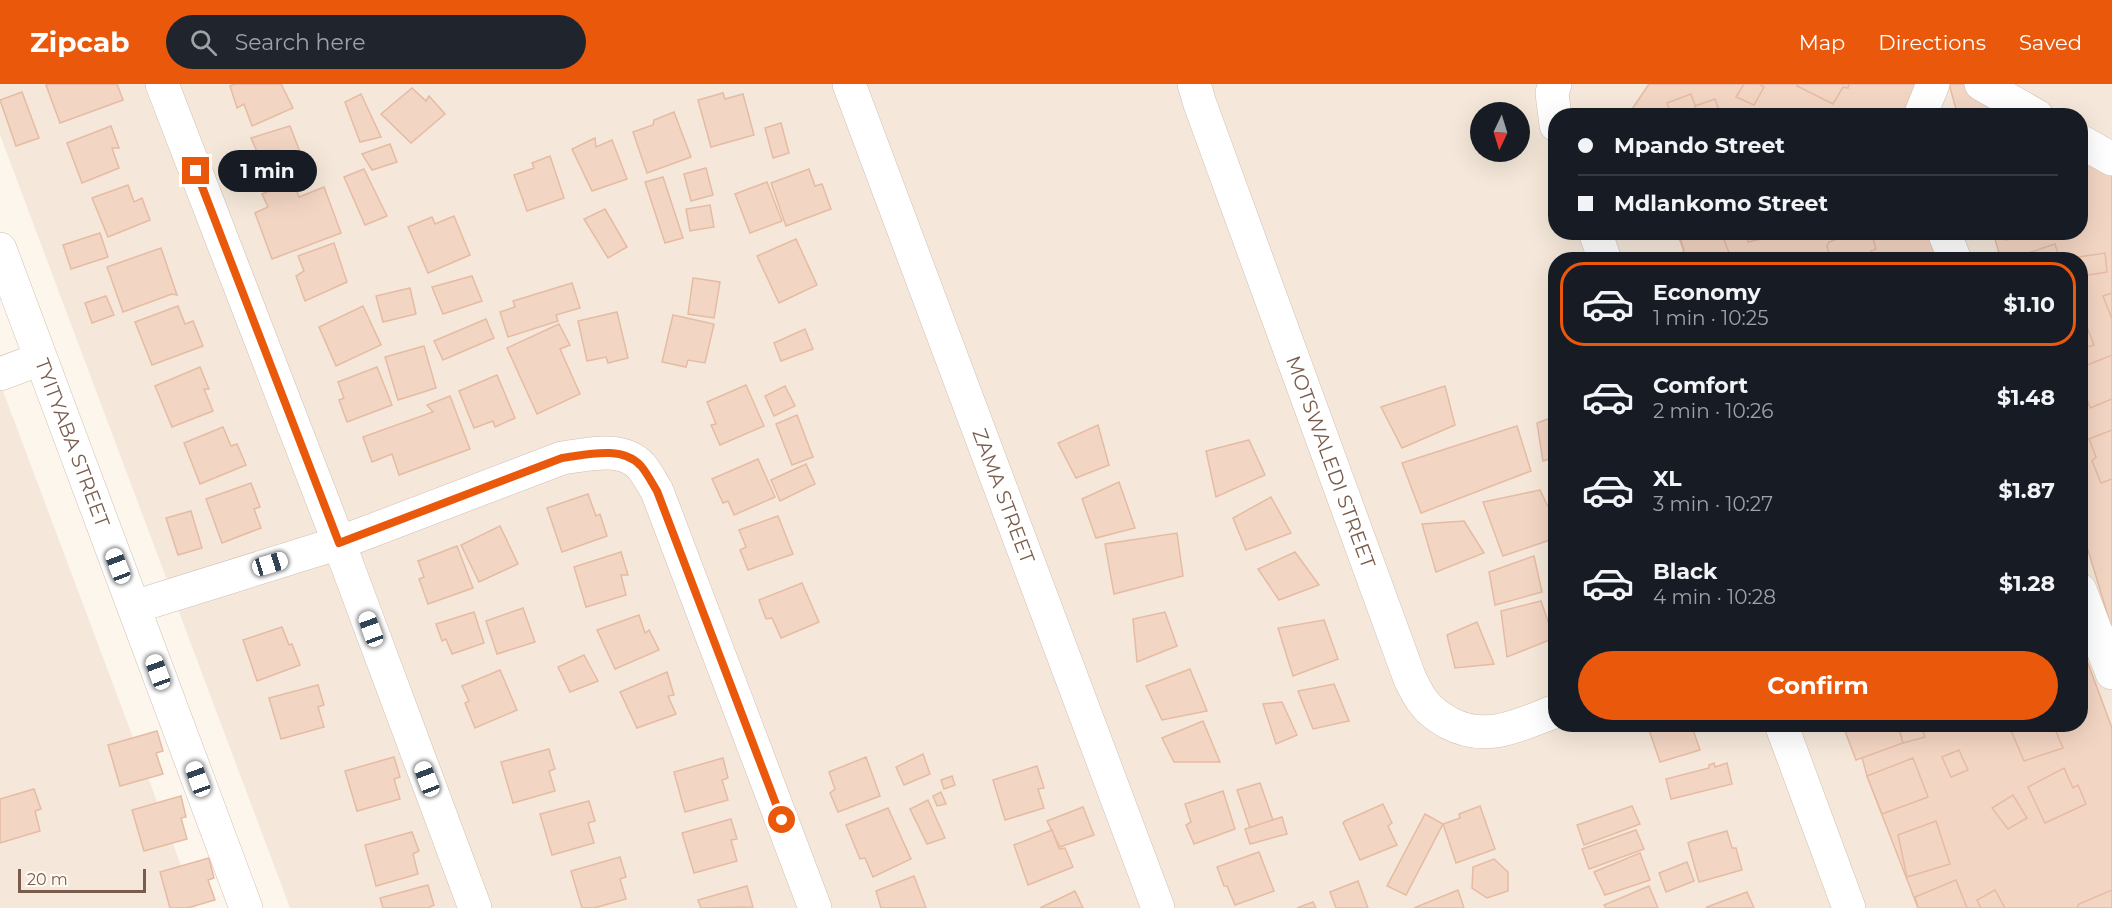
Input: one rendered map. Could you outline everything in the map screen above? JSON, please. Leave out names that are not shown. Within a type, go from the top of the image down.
[{"type":"street","points":[[162,84],[339,543],[475,908]]},
{"type":"street","name":"ZAMA STREET","points":[[849,84],[1158,908]]},
{"type":"street","name":"MOTSWALEDI STREET","points":[[1194,84],[1410,679],[1424,704],[1440,718],[1459,728],[1482,734],[1509,729],[1548,714]]},
{"type":"street","points":[[1554,108],[1552,93],[1555,84]]},
{"type":"street","points":[[1923,108],[1933,84]]},
{"type":"street","points":[[1982,84],[2023,108]]},
{"type":"street","points":[[2088,146],[2112,159]]},
{"type":"street","name":"TYITYABA STREET","points":[[0,249],[246,908]]},
{"type":"street","points":[[0,374],[40,359]]},
{"type":"street","points":[[134,607],[339,543],[562,458],[599,453],[620,455],[640,465],[657,491],[815,908]]},
{"type":"street","points":[[2088,611],[2112,673]]},
{"type":"street","points":[[1784,732],[1849,908]]},
{"type":"shaded area","points":[[0,84],[2112,84],[2112,908],[290,908],[0,135]]},
{"type":"shaded area","points":[[0,383],[197,908],[0,908]]},
{"type":"building","points":[[117,84],[123,100],[60,123],[46,85]]},
{"type":"building","points":[[234,84],[281,84],[293,108],[252,126],[244,104],[237,108],[230,86]]},
{"type":"building","points":[[1649,84],[1932,84],[1919,108],[1633,108]]},
{"type":"building","points":[[1744,84],[1759,84],[1764,87],[1754,105],[1736,97]]},
{"type":"building","points":[[1798,84],[1849,84],[1848,88],[1843,87],[1833,104],[1797,86]]},
{"type":"building","points":[[1949,84],[1978,84],[2016,108],[1956,108]]},
{"type":"building","points":[[412,88],[426,101],[429,96],[445,114],[411,143],[381,114]]},
{"type":"building","points":[[22,92],[39,138],[16,146],[0,100]]},
{"type":"building","points":[[723,93],[725,99],[743,94],[754,135],[711,147],[698,100]]},
{"type":"building","points":[[361,94],[381,137],[360,142],[345,102]]},
{"type":"building","points":[[1691,94],[1696,108],[1669,108],[1667,103]]},
{"type":"building","points":[[1715,99],[1718,108],[1696,108],[1695,106]]},
{"type":"building","points":[[674,112],[691,157],[647,173],[633,132],[653,125],[654,120]]},
{"type":"building","points":[[781,123],[789,153],[773,158],[765,128]]},
{"type":"building","points":[[111,126],[119,148],[112,148],[119,168],[82,183],[67,143]]},
{"type":"building","points":[[290,126],[305,165],[259,182],[250,156],[258,154],[251,138]]},
{"type":"building","points":[[595,138],[596,147],[612,140],[627,179],[592,191],[572,149]]},
{"type":"building","points":[[390,144],[397,162],[372,170],[362,154]]},
{"type":"building","points":[[2088,153],[2112,167],[2112,629],[2088,550],[2088,252],[1999,252],[1995,240],[2088,240]]},
{"type":"building","points":[[550,156],[564,198],[527,211],[514,175],[534,168],[532,163]]},
{"type":"building","points":[[706,168],[713,195],[691,201],[684,174]]},
{"type":"building","points":[[364,169],[387,216],[365,225],[344,177]]},
{"type":"building","points":[[809,169],[815,186],[822,184],[831,209],[786,226],[771,183]]},
{"type":"building","points":[[663,177],[683,238],[665,243],[645,182]]},
{"type":"building","points":[[293,181],[299,197],[324,187],[341,233],[272,259],[255,213],[268,207],[262,194]]},
{"type":"building","points":[[767,182],[782,221],[750,233],[735,194]]},
{"type":"building","points":[[128,185],[134,202],[142,198],[150,220],[108,237],[92,198]]},
{"type":"building","points":[[710,205],[714,227],[690,231],[686,209]]},
{"type":"building","points":[[605,209],[627,247],[608,258],[584,219]]},
{"type":"building","points":[[454,216],[470,255],[428,273],[408,227],[432,217],[435,224]]},
{"type":"building","points":[[100,233],[108,257],[71,269],[63,245]]},
{"type":"building","points":[[796,239],[817,285],[779,303],[757,256]]},
{"type":"building","points":[[1680,240],[1939,240],[1943,252],[1684,252]]},
{"type":"building","points":[[1681,240],[1724,240],[1729,252],[1683,252]]},
{"type":"building","points":[[1873,240],[1876,249],[1871,252],[1829,252],[1827,246],[1829,242]]},
{"type":"building","points":[[334,243],[347,282],[305,301],[296,276],[304,271],[298,256]]},
{"type":"building","points":[[2055,244],[2058,252],[2031,252]]},
{"type":"building","points":[[161,248],[177,295],[172,294],[123,312],[107,267]]},
{"type":"building","points":[[2105,253],[2107,272],[2088,275],[2088,256]]},
{"type":"building","points":[[472,276],[482,301],[443,314],[432,287]]},
{"type":"building","points":[[693,278],[720,282],[714,318],[688,314]]},
{"type":"building","points":[[572,283],[580,308],[556,315],[558,321],[508,337],[500,312],[515,307],[513,301]]},
{"type":"building","points":[[410,288],[416,314],[383,322],[376,296]]},
{"type":"building","points":[[2112,293],[2112,319],[2103,296]]},
{"type":"building","points":[[106,296],[114,315],[92,323],[85,303]]},
{"type":"building","points":[[178,306],[185,324],[193,321],[203,346],[152,365],[135,322]]},
{"type":"building","points":[[363,306],[381,345],[336,366],[319,327]]},
{"type":"building","points":[[617,312],[628,358],[608,363],[606,357],[587,361],[578,321]]},
{"type":"building","points":[[673,315],[714,324],[705,363],[688,360],[686,367],[662,362]]},
{"type":"building","points":[[486,319],[494,338],[443,360],[434,341]]},
{"type":"building","points":[[559,324],[570,345],[560,349],[580,394],[537,414],[507,348]]},
{"type":"building","points":[[805,329],[813,349],[781,361],[774,343]]},
{"type":"building","points":[[2088,330],[2094,345],[2088,347]]},
{"type":"building","points":[[424,346],[436,388],[398,400],[385,357]]},
{"type":"building","points":[[2112,355],[2112,399],[2090,408],[2088,402],[2088,365]]},
{"type":"building","points":[[200,367],[209,389],[204,389],[213,411],[172,427],[155,386]]},
{"type":"building","points":[[377,367],[392,405],[347,422],[339,400],[344,398],[338,382]]},
{"type":"building","points":[[497,375],[515,418],[495,427],[493,421],[474,428],[459,391]]},
{"type":"building","points":[[746,385],[764,426],[720,445],[711,425],[716,424],[707,402]]},
{"type":"building","points":[[785,386],[795,406],[774,416],[765,396]]},
{"type":"building","points":[[1445,386],[1455,425],[1402,448],[1381,407]]},
{"type":"building","points":[[450,396],[470,449],[399,475],[392,454],[372,462],[363,437],[433,412],[427,405]]},
{"type":"building","points":[[797,415],[813,457],[792,465],[776,424]]},
{"type":"building","points":[[1548,419],[1548,459],[1543,461],[1537,423]]},
{"type":"building","points":[[1098,425],[1109,465],[1076,478],[1058,443]]},
{"type":"building","points":[[1517,426],[1531,471],[1421,513],[1402,463]]},
{"type":"building","points":[[223,427],[231,446],[237,444],[246,465],[200,484],[184,443]]},
{"type":"building","points":[[2112,430],[2112,479],[2101,483],[2092,461],[2096,457],[2089,439]]},
{"type":"building","points":[[1249,440],[1265,475],[1216,497],[1206,451]]},
{"type":"building","points":[[758,459],[775,497],[734,515],[728,501],[723,503],[712,479]]},
{"type":"building","points":[[806,464],[815,484],[780,501],[771,480]]},
{"type":"building","points":[[1119,482],[1135,528],[1096,538],[1082,499]]},
{"type":"building","points":[[251,483],[260,507],[254,509],[261,528],[222,543],[206,499]]},
{"type":"building","points":[[1540,490],[1548,506],[1548,541],[1503,556],[1483,502]]},
{"type":"building","points":[[588,494],[596,516],[600,514],[607,536],[562,552],[547,508]]},
{"type":"building","points":[[1271,497],[1291,533],[1246,550],[1233,518]]},
{"type":"building","points":[[191,511],[202,548],[178,555],[166,518]]},
{"type":"building","points":[[778,516],[793,554],[748,570],[740,550],[746,547],[739,530]]},
{"type":"building","points":[[1464,521],[1484,553],[1436,572],[1422,524]]},
{"type":"building","points":[[500,526],[518,564],[479,582],[461,545]]},
{"type":"building","points":[[1177,533],[1183,576],[1114,594],[1105,544]]},
{"type":"building","points":[[457,546],[473,588],[428,604],[419,579],[424,577],[418,561]]},
{"type":"building","points":[[621,552],[628,575],[621,575],[626,595],[586,607],[574,567]]},
{"type":"building","points":[[1295,552],[1319,585],[1279,600],[1258,569]]},
{"type":"building","points":[[1534,556],[1542,592],[1495,605],[1489,572]]},
{"type":"building","points":[[802,583],[819,622],[781,638],[772,618],[766,619],[759,600]]},
{"type":"building","points":[[1541,601],[1548,621],[1548,641],[1507,657],[1501,611]]},
{"type":"building","points":[[523,608],[535,642],[497,654],[486,621]]},
{"type":"building","points":[[474,612],[484,643],[452,654],[446,639],[442,641],[436,624]]},
{"type":"building","points":[[1165,612],[1177,646],[1137,662],[1133,619]]},
{"type":"building","points":[[639,615],[645,633],[649,630],[659,650],[615,669],[597,630]]},
{"type":"building","points":[[1324,620],[1338,659],[1293,676],[1278,628]]},
{"type":"building","points":[[1477,622],[1494,664],[1455,668],[1447,635]]},
{"type":"building","points":[[282,627],[300,665],[257,681],[243,640]]},
{"type":"building","points":[[584,655],[598,681],[570,692],[558,667]]},
{"type":"building","points":[[2088,664],[2112,728],[2112,908],[1918,908],[1867,776],[1855,732],[2088,732]]},
{"type":"building","points":[[1190,669],[1207,711],[1162,720],[1146,686]]},
{"type":"building","points":[[500,670],[517,710],[475,728],[465,703],[469,701],[462,686]]},
{"type":"building","points":[[667,672],[674,695],[668,696],[676,714],[637,728],[620,692]]},
{"type":"building","points":[[1334,684],[1349,721],[1313,729],[1298,691]]},
{"type":"building","points":[[318,685],[324,705],[318,707],[324,727],[281,739],[269,698]]},
{"type":"building","points":[[1282,702],[1297,735],[1276,744],[1263,704]]},
{"type":"building","points":[[1203,721],[1220,762],[1174,762],[1162,738]]},
{"type":"building","points":[[157,731],[163,751],[156,753],[163,774],[120,786],[108,745]]},
{"type":"building","points":[[1650,732],[1694,732],[1700,750],[1660,762]]},
{"type":"building","points":[[1845,732],[1900,732],[1903,743],[1856,760]]},
{"type":"building","points":[[1900,732],[1923,732],[1925,737],[1903,743]]},
{"type":"building","points":[[2012,732],[2056,732],[2063,748],[2024,761]]},
{"type":"building","points":[[549,749],[555,769],[549,771],[555,791],[513,803],[501,762]]},
{"type":"building","points":[[1959,750],[1968,770],[1951,777],[1942,757]]},
{"type":"building","points":[[923,754],[930,774],[904,785],[896,767]]},
{"type":"building","points":[[394,757],[400,777],[394,779],[400,799],[357,811],[345,771]]},
{"type":"building","points":[[866,757],[880,796],[838,812],[830,793],[835,789],[829,772]]},
{"type":"building","points":[[723,758],[728,778],[722,780],[728,800],[685,812],[674,772]]},
{"type":"building","points":[[1913,758],[1928,797],[1882,814],[1867,776]]},
{"type":"building","points":[[1714,763],[1715,767],[1727,763],[1732,784],[1671,799],[1666,779],[1709,768],[1709,765]]},
{"type":"building","points":[[1037,766],[1044,788],[1038,789],[1044,808],[1005,820],[993,780]]},
{"type":"building","points":[[2064,768],[2073,788],[2078,785],[2086,804],[2045,823],[2028,787]]},
{"type":"building","points":[[952,776],[955,785],[944,789],[941,780]]},
{"type":"building","points":[[1260,783],[1273,820],[1250,828],[1237,790]]},
{"type":"building","points":[[34,789],[41,809],[35,811],[40,831],[0,843],[0,799]]},
{"type":"building","points":[[1223,791],[1235,829],[1194,844],[1186,825],[1191,822],[1185,804]]},
{"type":"building","points":[[941,792],[946,804],[937,806],[933,796]]},
{"type":"building","points":[[2013,795],[2027,818],[2008,829],[1992,808]]},
{"type":"building","points":[[181,796],[186,817],[181,818],[187,839],[144,851],[132,810]]},
{"type":"building","points":[[928,800],[945,838],[927,844],[910,809]]},
{"type":"building","points":[[589,801],[595,821],[588,823],[594,843],[552,855],[540,814]]},
{"type":"building","points":[[1383,804],[1392,823],[1388,826],[1397,845],[1360,860],[1343,823]]},
{"type":"building","points":[[1480,806],[1495,849],[1456,863],[1443,824],[1460,818],[1459,814]]},
{"type":"building","points":[[1632,806],[1640,824],[1584,845],[1577,825]]},
{"type":"building","points":[[1083,807],[1094,835],[1060,847],[1047,821]]},
{"type":"building","points":[[888,808],[911,859],[873,877],[865,858],[860,859],[846,825]]},
{"type":"building","points":[[1425,814],[1443,824],[1406,895],[1387,886]]},
{"type":"building","points":[[1282,817],[1287,834],[1250,844],[1245,829]]},
{"type":"building","points":[[731,819],[737,839],[731,840],[737,861],[694,873],[682,833]]},
{"type":"building","points":[[1936,821],[1950,864],[1907,877],[1898,835]]},
{"type":"building","points":[[1052,830],[1059,849],[1065,848],[1073,867],[1028,885],[1014,845]]},
{"type":"building","points":[[1636,830],[1644,849],[1589,869],[1582,849]]},
{"type":"building","points":[[1727,831],[1732,848],[1736,848],[1742,870],[1699,882],[1688,843]]},
{"type":"building","points":[[412,832],[419,851],[413,854],[418,874],[376,886],[365,845]]},
{"type":"building","points":[[1259,852],[1274,891],[1235,905],[1227,886],[1224,886],[1217,867]]},
{"type":"building","points":[[1640,853],[1650,880],[1605,895],[1594,872]]},
{"type":"building","points":[[620,857],[626,877],[620,879],[626,899],[594,908],[582,908],[571,871]]},
{"type":"building","points":[[209,858],[214,878],[208,880],[215,900],[187,908],[170,908],[160,872]]},
{"type":"building","points":[[1494,859],[1508,872],[1508,891],[1487,898],[1472,888],[1473,867]]},
{"type":"building","points":[[1687,862],[1694,881],[1666,892],[1659,873]]},
{"type":"building","points":[[914,876],[926,908],[881,908],[876,891]]},
{"type":"building","points":[[1956,880],[1967,908],[1918,908],[1915,897]]},
{"type":"building","points":[[1358,881],[1368,908],[1336,908],[1330,892]]},
{"type":"building","points":[[428,885],[434,905],[428,908],[383,908],[380,898]]},
{"type":"building","points":[[747,886],[753,907],[701,908],[698,900]]},
{"type":"building","points":[[1649,886],[1658,908],[1606,908],[1604,905]]},
{"type":"building","points":[[1458,890],[1464,908],[1414,908]]},
{"type":"building","points":[[1995,890],[2005,908],[1981,908],[1977,900]]},
{"type":"building","points":[[2112,890],[2112,908],[2077,908],[2079,904]]},
{"type":"building","points":[[1075,891],[1083,908],[1040,908]]},
{"type":"building","points":[[1747,892],[1754,908],[1706,908],[1707,907]]},
{"type":"building","points":[[1313,902],[1316,908],[1297,908]]},
{"type":"route","points":[[196,171],[339,543],[562,458],[599,453],[620,455],[640,465],[657,491],[782,820]]}]
